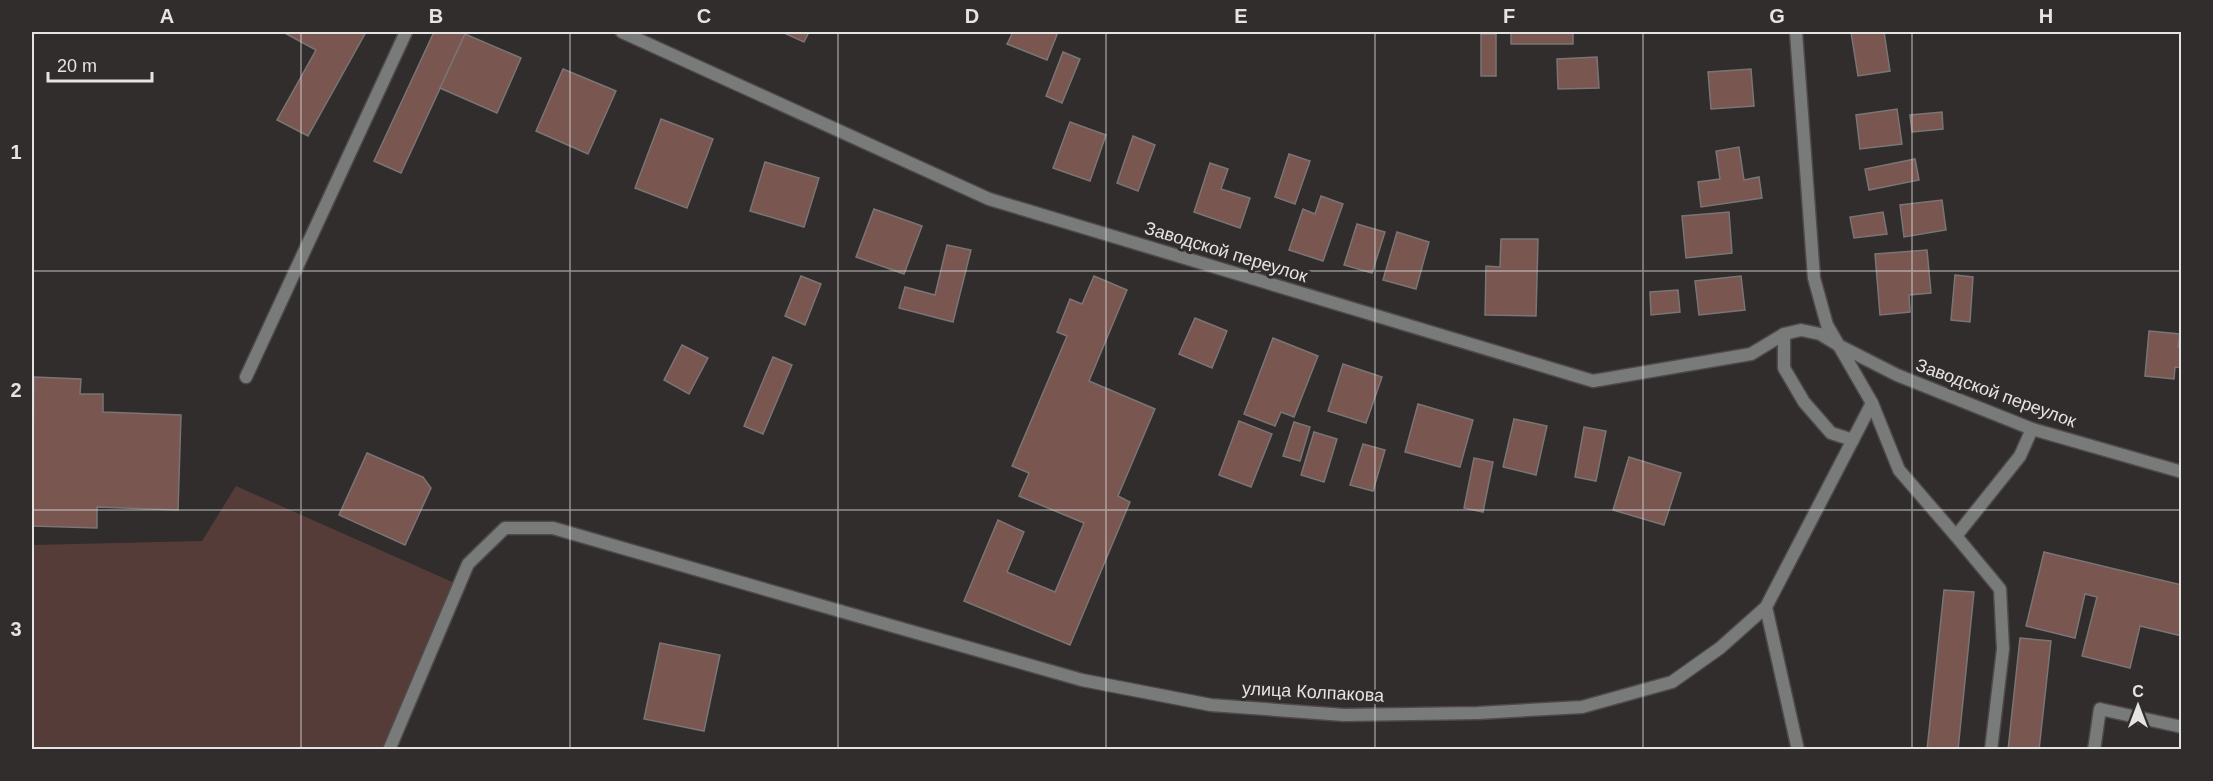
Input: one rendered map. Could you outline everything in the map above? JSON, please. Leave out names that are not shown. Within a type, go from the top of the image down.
[{"type":"street","points":[[246,377],[406,32]]},
{"type":"street","name":"Заводской переулок","points":[[622,32],[989,199],[1593,381],[1751,354],[1784,334],[1801,330],[1820,334],[1897,375],[2032,429],[2181,472]]},
{"type":"street","points":[[1796,32],[1814,279],[1827,325],[1872,403],[1899,470],[2000,589],[2003,649],[1991,750]]},
{"type":"street","points":[[1784,334],[1784,368],[1804,402],[1831,433],[1853,440]]},
{"type":"street","points":[[1797,750],[1767,607],[1872,403]]},
{"type":"street","points":[[1956,536],[2020,456],[2032,429]]},
{"type":"street","name":"улица Колпакова","points":[[388,750],[468,564],[505,528],[553,528],[1082,680],[1211,705],[1344,715],[1478,713],[1582,707],[1672,682],[1720,648],[1767,607]]},
{"type":"street","points":[[2094,750],[2100,709],[2181,728]]},
{"type":"shaded area","points":[[236,486],[459,585],[389,749],[32,749],[32,545],[202,541]]},
{"type":"building","points":[[283,32],[366,32],[308,136],[277,120],[316,50]]},
{"type":"building","points":[[434,32],[466,32],[401,173],[374,161]]},
{"type":"building","points":[[782,32],[809,32],[804,42]]},
{"type":"building","points":[[1013,32],[1058,32],[1047,60],[1007,44]]},
{"type":"building","points":[[1511,32],[1573,32],[1573,44],[1511,44]]},
{"type":"building","points":[[1851,32],[1884,32],[1890,71],[1858,76]]},
{"type":"building","points":[[465,34],[521,58],[497,113],[440,88]]},
{"type":"building","points":[[1481,34],[1496,34],[1496,76],[1481,76]]},
{"type":"building","points":[[1063,52],[1080,59],[1062,103],[1046,96]]},
{"type":"building","points":[[1597,57],[1599,88],[1558,89],[1557,59]]},
{"type":"building","points":[[563,69],[616,91],[588,154],[536,131]]},
{"type":"building","points":[[1751,69],[1754,106],[1711,109],[1708,72]]},
{"type":"building","points":[[1897,109],[1902,144],[1860,149],[1856,115]]},
{"type":"building","points":[[1942,112],[1943,129],[1912,132],[1910,115]]},
{"type":"building","points":[[661,119],[713,139],[687,208],[635,188]]},
{"type":"building","points":[[1070,122],[1106,135],[1090,181],[1053,168]]},
{"type":"building","points":[[1133,136],[1155,145],[1138,191],[1117,183]]},
{"type":"building","points":[[1739,147],[1744,180],[1759,177],[1762,198],[1701,207],[1698,182],[1720,179],[1716,151]]},
{"type":"building","points":[[1289,154],[1310,161],[1295,204],[1275,197]]},
{"type":"building","points":[[1915,159],[1919,180],[1869,190],[1865,169]]},
{"type":"building","points":[[765,162],[819,178],[804,227],[750,211]]},
{"type":"building","points":[[1210,163],[1228,169],[1221,189],[1250,198],[1240,228],[1194,212]]},
{"type":"building","points":[[1321,196],[1343,204],[1323,261],[1289,250],[1303,209],[1315,214]]},
{"type":"building","points":[[1942,200],[1946,230],[1904,237],[1900,205]]},
{"type":"building","points":[[874,209],[922,226],[904,274],[856,257]]},
{"type":"building","points":[[1729,212],[1732,253],[1686,258],[1682,216]]},
{"type":"building","points":[[1883,212],[1887,234],[1854,238],[1850,217]]},
{"type":"building","points":[[1357,224],[1385,232],[1372,273],[1344,265]]},
{"type":"building","points":[[1397,232],[1429,242],[1416,289],[1383,280]]},
{"type":"building","points":[[1501,239],[1538,239],[1536,316],[1485,315],[1486,266],[1500,267]]},
{"type":"building","points":[[947,245],[971,250],[953,322],[899,308],[905,287],[935,295]]},
{"type":"building","points":[[1927,250],[1931,293],[1909,295],[1910,312],[1880,315],[1875,254]]},
{"type":"building","points":[[1955,275],[1973,277],[1970,322],[1951,320]]},
{"type":"building","points":[[801,276],[821,284],[805,325],[785,316]]},
{"type":"building","points":[[1094,276],[1127,290],[1089,381],[1155,409],[1118,496],[1130,502],[1070,645],[964,601],[998,520],[1024,532],[1007,572],[1055,592],[1084,523],[1019,496],[1029,473],[1012,466],[1067,336],[1057,332],[1070,299],[1082,304]]},
{"type":"building","points":[[1741,276],[1745,310],[1699,315],[1695,281]]},
{"type":"building","points":[[1678,290],[1680,312],[1651,315],[1650,292]]},
{"type":"building","points":[[1195,318],[1227,331],[1212,368],[1179,354]]},
{"type":"building","points":[[2149,331],[2180,334],[2178,347],[2182,347],[2182,368],[2175,367],[2174,379],[2145,376]]},
{"type":"building","points":[[1273,338],[1318,356],[1294,417],[1281,412],[1275,426],[1244,414]]},
{"type":"building","points":[[682,345],[708,358],[689,394],[664,380]]},
{"type":"building","points":[[773,357],[792,365],[763,434],[744,426]]},
{"type":"building","points":[[1343,364],[1382,377],[1366,423],[1328,411]]},
{"type":"building","points":[[34,377],[81,379],[80,394],[103,394],[103,412],[181,415],[178,510],[97,507],[97,528],[32,526]]},
{"type":"building","points":[[1418,404],[1473,420],[1460,467],[1405,452]]},
{"type":"building","points":[[1514,419],[1547,426],[1536,475],[1503,467]]},
{"type":"building","points":[[1239,421],[1272,434],[1251,487],[1219,475]]},
{"type":"building","points":[[1294,422],[1310,427],[1300,461],[1283,456]]},
{"type":"building","points":[[1584,427],[1606,431],[1596,481],[1575,477]]},
{"type":"building","points":[[1314,432],[1337,439],[1324,482],[1301,475]]},
{"type":"building","points":[[1363,444],[1385,450],[1373,491],[1350,485]]},
{"type":"building","points":[[367,453],[423,477],[431,488],[405,545],[339,515]]},
{"type":"building","points":[[1629,457],[1681,473],[1664,525],[1613,510]]},
{"type":"building","points":[[1474,458],[1493,462],[1483,512],[1464,508]]},
{"type":"building","points":[[2044,552],[2182,585],[2182,636],[2140,626],[2130,668],[2082,656],[2097,597],[2085,594],[2075,638],[2026,626]]},
{"type":"building","points":[[1944,590],[1974,592],[1958,750],[1927,750]]},
{"type":"building","points":[[2020,638],[2051,641],[2039,750],[2008,750]]},
{"type":"building","points":[[660,643],[720,655],[704,731],[644,719]]}]
